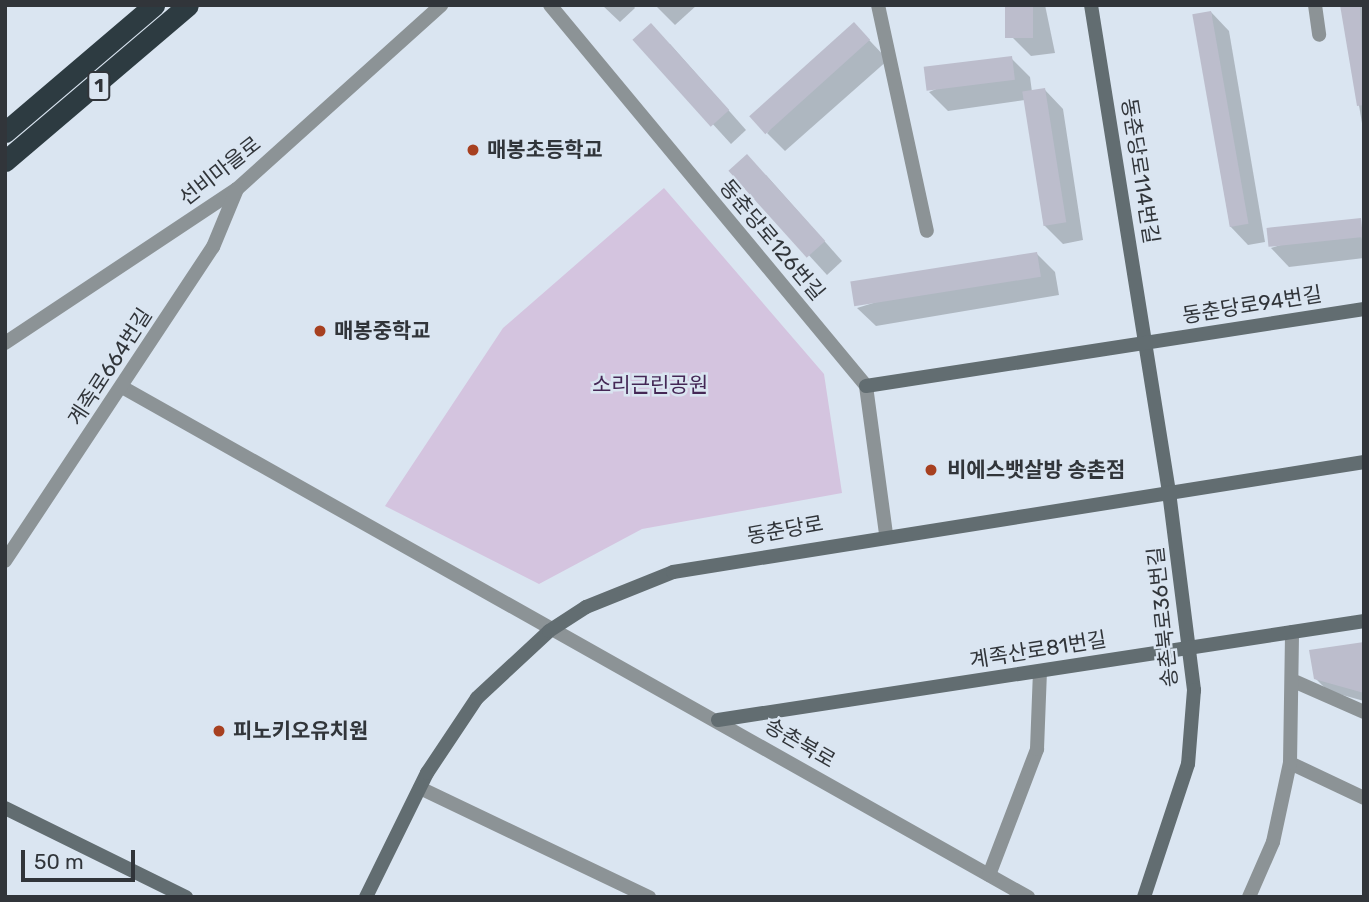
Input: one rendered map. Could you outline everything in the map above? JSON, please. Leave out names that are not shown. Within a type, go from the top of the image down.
[{"type":"highway","name":"1","points":[[5,132],[154,5]]},
{"type":"highway","name":"1","points":[[5,162],[188,5]]},
{"type":"main road","name":"동춘당로114번길","points":[[1091,5],[1169,492]]},
{"type":"main road","name":"동춘당로94번길","points":[[1146,343],[1364,309]]},
{"type":"main road","points":[[866,386],[1146,343]]},
{"type":"main road","name":"동춘당로","points":[[366,897],[420,788],[477,698],[550,631],[586,607],[673,572],[886,534],[1364,462]]},
{"type":"main road","name":"송촌북로36번길","points":[[1144,897],[1188,764],[1191,648],[1169,492]]},
{"type":"main road","name":"계족산로81번길","points":[[718,720],[1364,621]]},
{"type":"main road","points":[[5,808],[186,897]]},
{"type":"street","name":"선비마을로","points":[[5,343],[237,189],[441,5]]},
{"type":"street","name":"동춘당로126번길","points":[[550,5],[866,386]]},
{"type":"street","points":[[878,5],[927,231]]},
{"type":"street","points":[[1315,5],[1319,35]]},
{"type":"street","name":"계족로664번길","points":[[5,561],[213,247],[237,189]]},
{"type":"street","points":[[866,386],[886,534]]},
{"type":"street","name":"송촌북로","points":[[122,387],[550,631],[718,720],[1028,897]]},
{"type":"street","points":[[1249,897],[1273,842],[1290,763],[1296,682],[1292,632]]},
{"type":"street","points":[[989,875],[1037,749],[1040,671]]},
{"type":"street","points":[[1296,682],[1364,712]]},
{"type":"street","points":[[1290,763],[1364,798]]},
{"type":"street","points":[[420,788],[649,897]]},
{"type":"green space","name":"소리근린공원","points":[[664,188],[824,374],[842,493],[642,529],[539,584],[385,506],[503,328]]},
{"type":"building","points":[[1005,5],[1033,5],[1033,38],[1005,38]]},
{"type":"building","points":[[1340,5],[1360,5],[1364,105],[1357,106]]},
{"type":"building","points":[[1211,11],[1249,224],[1230,227],[1192,14]]},
{"type":"building","points":[[854,22],[870,40],[765,134],[749,116]]},
{"type":"building","points":[[651,23],[729,110],[711,127],[632,40]]},
{"type":"building","points":[[1012,56],[1015,80],[927,91],[924,67]]},
{"type":"building","points":[[1045,88],[1066,222],[1044,226],[1022,92]]},
{"type":"building","points":[[747,154],[825,241],[807,258],[728,171]]},
{"type":"building","points":[[1361,218],[1363,237],[1269,247],[1267,228]]},
{"type":"building","points":[[1037,252],[1041,277],[854,306],[850,282]]},
{"type":"building","points":[[1364,642],[1364,693],[1314,679],[1309,650]]},
{"type":"place","name":"매봉초등학교","points":[[473,150]]},
{"type":"place","name":"매봉중학교","points":[[320,331]]},
{"type":"place","name":"비에스뱃살방 송촌점","points":[[931,470]]},
{"type":"place","name":"피노키오유치원","points":[[219,731]]}]
